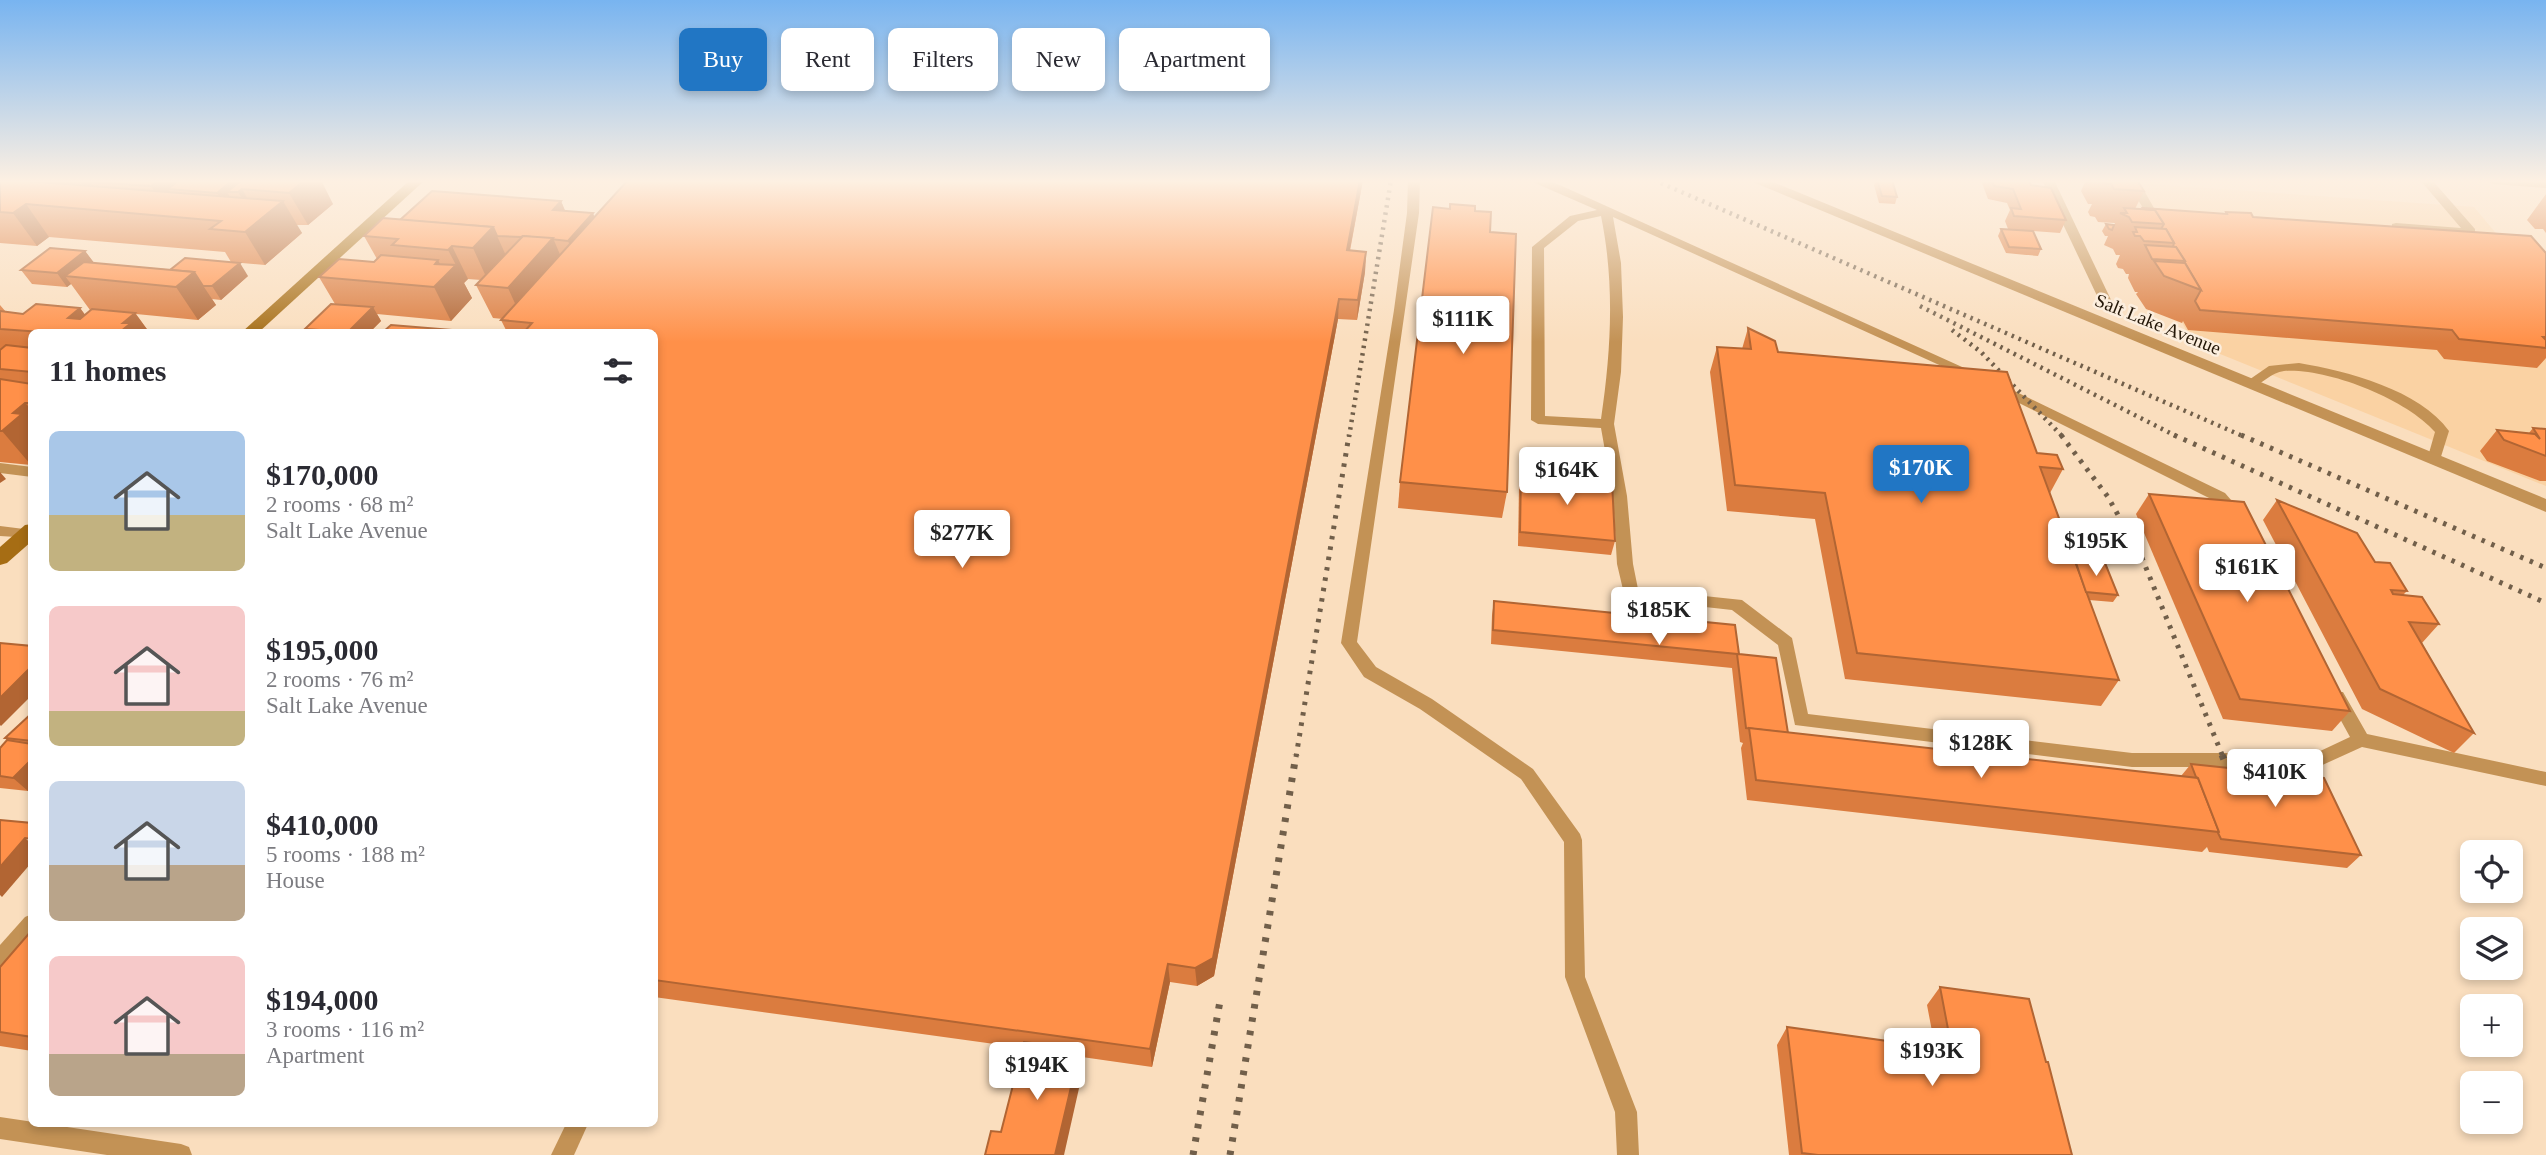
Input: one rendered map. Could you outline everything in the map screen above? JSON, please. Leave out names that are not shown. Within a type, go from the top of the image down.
[{"type":"main road","points":[[253,329],[358,234]]},
{"type":"main road","points":[[0,558],[28,533]]},
{"type":"street","name":"Salt Lake Avenue","points":[[1886,234],[2546,506]]},
{"type":"lane","points":[[1410,234],[1349,643],[1370,672],[1426,704],[1527,774],[1573,839],[1575,977],[1626,1112],[1628,1155]]},
{"type":"lane","points":[[1554,234],[1538,247],[1538,420],[1607,424]]},
{"type":"lane","points":[[1612,234],[1615,243],[1615,375],[1607,424],[1620,496],[1625,565],[1631,594],[1736,604],[1786,642],[1801,720],[2132,760],[2318,760],[2361,740],[2546,779]]},
{"type":"lane","points":[[1655,234],[2032,403],[2220,497],[2241,525]]},
{"type":"lane","points":[[2074,234],[2106,302]]},
{"type":"lane","points":[[2250,384],[2269,370],[2283,366],[2312,367],[2393,396],[2436,420],[2442,431],[2434,460]]},
{"type":"lane","points":[[0,468],[28,472]]},
{"type":"lane","points":[[0,531],[28,532]]},
{"type":"lane","points":[[2328,680],[2361,740]]},
{"type":"lane","points":[[0,960],[28,928]]},
{"type":"lane","points":[[562,1155],[576,1127]]},
{"type":"lane","points":[[0,1128],[181,1155]]},
{"type":"shaded area","points":[[2135,234],[2497,234],[2546,293],[2546,486],[2193,343]]},
{"type":"building","points":[[486,234],[473,248],[452,246],[448,250],[392,245],[398,239],[364,236]]},
{"type":"building","points":[[496,234],[574,234],[568,241]]},
{"type":"building","points":[[579,234],[1350,234],[1347,250],[1366,252],[1358,300],[1339,299],[1213,958],[1195,968],[1168,964],[1150,1049],[658,981],[658,329],[527,329],[532,323],[501,320]]},
{"type":"building","points":[[1430,234],[1516,234],[1507,492],[1400,482]]},
{"type":"building","points":[[2003,234],[2034,234],[2041,249],[2009,247]]},
{"type":"building","points":[[2134,234],[2169,234],[2174,243],[2144,241],[2140,236]]},
{"type":"building","points":[[2169,234],[2531,236],[2546,253],[2546,337],[2543,337],[2546,340],[2546,348],[2459,339],[2452,330],[2200,310],[2195,301],[2201,290],[2176,247],[2173,247],[2174,243]]},
{"type":"building","points":[[523,236],[553,238],[508,288],[476,285]]},
{"type":"building","points":[[2145,245],[2176,247],[2185,261],[2152,259]]},
{"type":"building","points":[[50,248],[85,251],[57,273],[21,270]]},
{"type":"building","points":[[381,255],[438,260],[435,264],[456,265],[434,287],[319,277],[339,259],[374,262]]},
{"type":"building","points":[[185,258],[240,263],[212,286],[203,286],[194,272],[170,270]]},
{"type":"building","points":[[2154,261],[2185,263],[2201,290],[2164,276]]},
{"type":"building","points":[[84,262],[194,272],[176,287],[65,276]]},
{"type":"building","points":[[36,304],[80,308],[68,318],[80,319],[92,309],[135,313],[123,323],[131,323],[124,329],[0,329],[0,311],[23,314]]},
{"type":"building","points":[[331,304],[373,307],[351,329],[305,329]]},
{"type":"building","points":[[391,325],[441,329],[386,329]]},
{"type":"building","points":[[1748,328],[1775,341],[1778,352],[2007,372],[2037,453],[2057,455],[2063,469],[2040,467],[2119,680],[1857,653],[1825,493],[1735,485],[1717,347],[1751,349]]},
{"type":"building","points":[[6,345],[28,348],[28,372],[0,369],[0,350]]},
{"type":"building","points":[[0,379],[28,383],[28,403],[13,413],[22,414],[0,431]]},
{"type":"building","points":[[2533,428],[2546,429],[2546,456],[2504,440],[2497,430],[2535,434],[2540,439]]},
{"type":"building","points":[[1521,472],[1612,481],[1615,541],[1520,532]]},
{"type":"building","points":[[2149,494],[2244,502],[2350,711],[2240,699]]},
{"type":"building","points":[[2277,500],[2357,533],[2375,562],[2390,563],[2407,591],[2391,590],[2393,594],[2422,597],[2439,624],[2409,622],[2474,733],[2380,689]]},
{"type":"building","points":[[2075,560],[2105,563],[2118,595],[2086,592]]},
{"type":"building","points":[[1494,601],[1735,625],[1739,654],[1776,658],[1788,733],[1746,728],[1737,654],[1493,630]]},
{"type":"building","points":[[0,643],[28,646],[28,670],[0,698]]},
{"type":"building","points":[[28,717],[28,741],[5,738]]},
{"type":"building","points":[[1749,728],[2198,778],[2219,832],[1756,780]]},
{"type":"building","points":[[7,740],[28,743],[28,763],[13,778],[0,776],[0,748]]},
{"type":"building","points":[[2191,764],[2324,778],[2361,855],[2221,839]]},
{"type":"building","points":[[0,820],[28,823],[28,838],[25,838],[0,867]]},
{"type":"building","points":[[28,935],[28,1036],[0,1032],[0,967]]},
{"type":"building","points":[[1940,987],[2029,999],[2072,1155],[1802,1153],[1787,1027],[1952,1050]]},
{"type":"building","points":[[1024,1042],[1080,1049],[1055,1155],[985,1155],[991,1131],[1001,1132]]},
{"type":"railway","points":[[1349,437],[1382,234]]},
{"type":"railway","points":[[1778,234],[2245,437]]},
{"type":"railway","points":[[1920,306],[2175,435]]},
{"type":"railway","points":[[1952,330],[1981,352],[2063,437]]},
{"type":"railway","points":[[1296,757],[1349,435]]},
{"type":"railway","points":[[2061,435],[2108,497],[2142,558],[2223,757]]},
{"type":"railway","points":[[2175,435],[2546,603]]},
{"type":"railway","points":[[2241,435],[2546,568]]},
{"type":"railway","points":[[1230,1155],[1296,755]]},
{"type":"railway","points":[[2222,755],[2235,786]]},
{"type":"railway","points":[[1193,1155],[1220,1001]]}]
